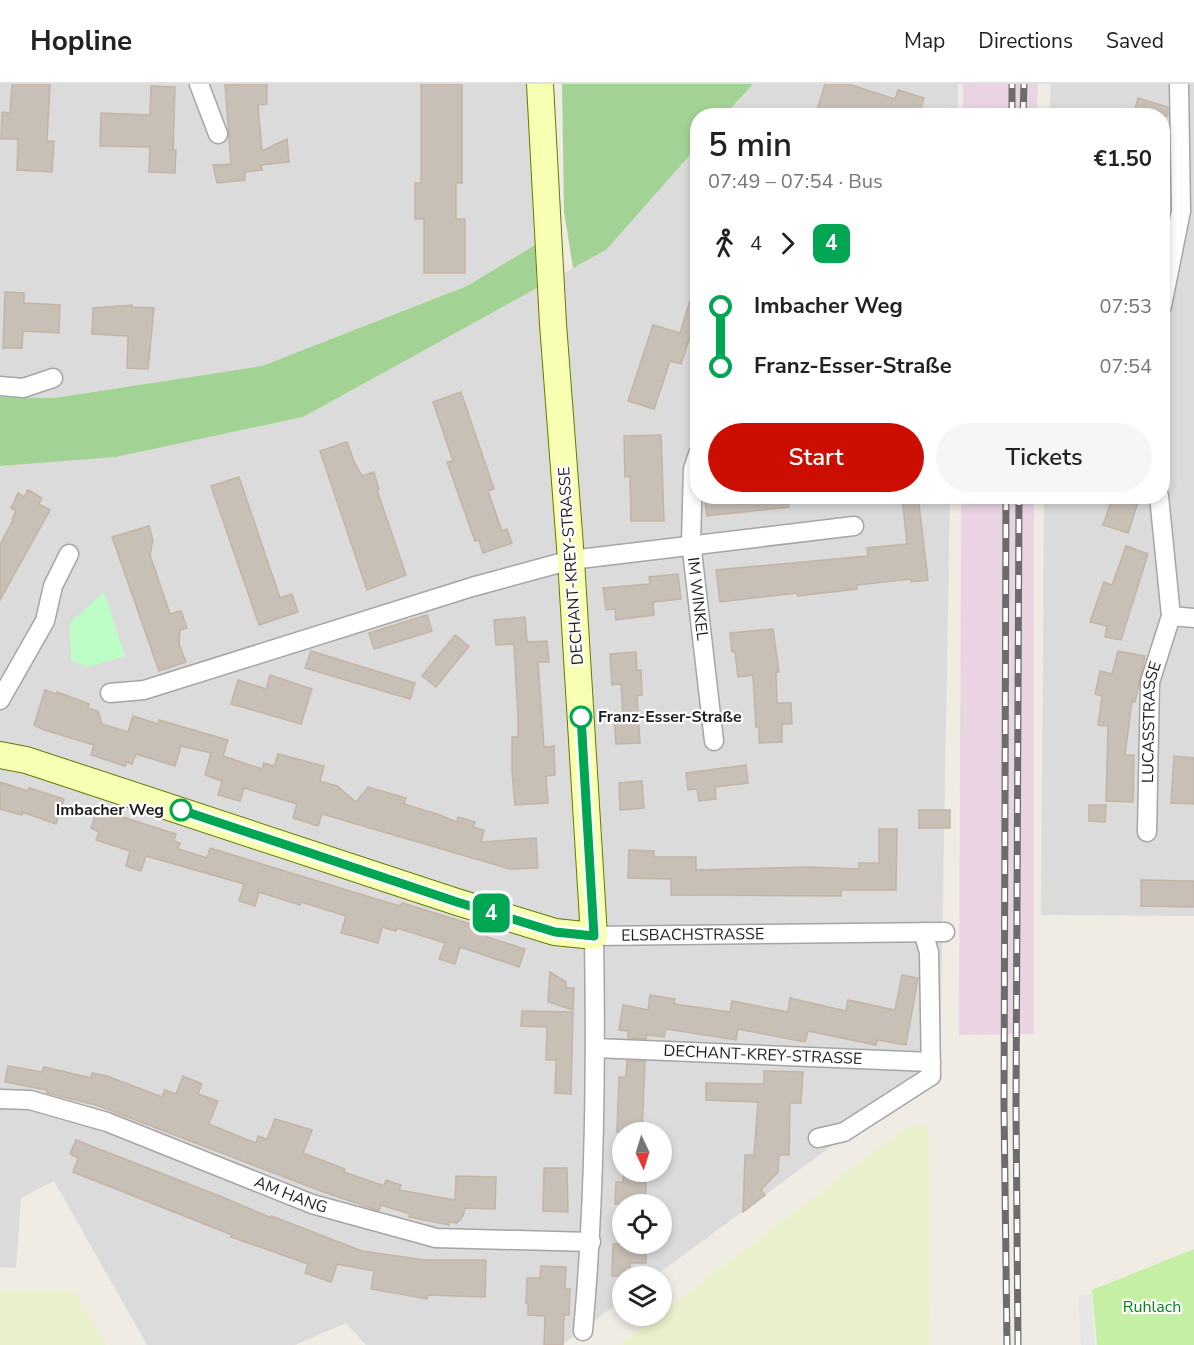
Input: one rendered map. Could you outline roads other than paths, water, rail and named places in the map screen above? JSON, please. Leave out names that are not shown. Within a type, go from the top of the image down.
[{"type":"street","points":[[199,84],[218,134]]},
{"type":"street","name":"DECHANT-KREY-STRASSE","points":[[540,84],[594,936],[596,1048],[591,1242],[583,1331]]},
{"type":"street","points":[[1170,266],[1181,211],[1179,84]]},
{"type":"street","points":[[0,386],[24,388],[53,378]]},
{"type":"street","name":"IM WINKEL","points":[[693,504],[692,545],[714,741]]},
{"type":"street","name":"LUCASSTRASSE","points":[[1147,832],[1150,682],[1171,616],[1160,504]]},
{"type":"street","points":[[110,693],[144,690],[472,587],[571,560],[854,526]]},
{"type":"street","points":[[0,700],[45,621],[53,586],[69,554]]},
{"type":"street","points":[[1171,616],[1194,618]]},
{"type":"street","name":"ELSBACHSTRASSE","points":[[0,755],[48,767],[457,902],[555,932],[594,936],[945,932]]},
{"type":"street","points":[[818,1138],[844,1132],[931,1076],[930,952],[923,932]]},
{"type":"street","name":"DECHANT-KREY-STRASSE","points":[[596,1048],[931,1062]]},
{"type":"street","name":"AM HANG","points":[[0,1098],[30,1101],[107,1122],[312,1204],[436,1238],[591,1242]]},
{"type":"railway","points":[[1012,84],[1012,108]]},
{"type":"railway","points":[[1023,108],[1024,84]]},
{"type":"railway","points":[[1006,504],[1004,1107],[1007,1345]]},
{"type":"railway","points":[[1018,1345],[1016,1107],[1019,504]]},
{"type":"place","name":"Franz-Esser-Straße","points":[[581,717]]},
{"type":"place","name":"Imbacher Weg","points":[[181,810]]},
{"type":"park label","name":"Ruhlach","points":[[1152,1307]]}]
